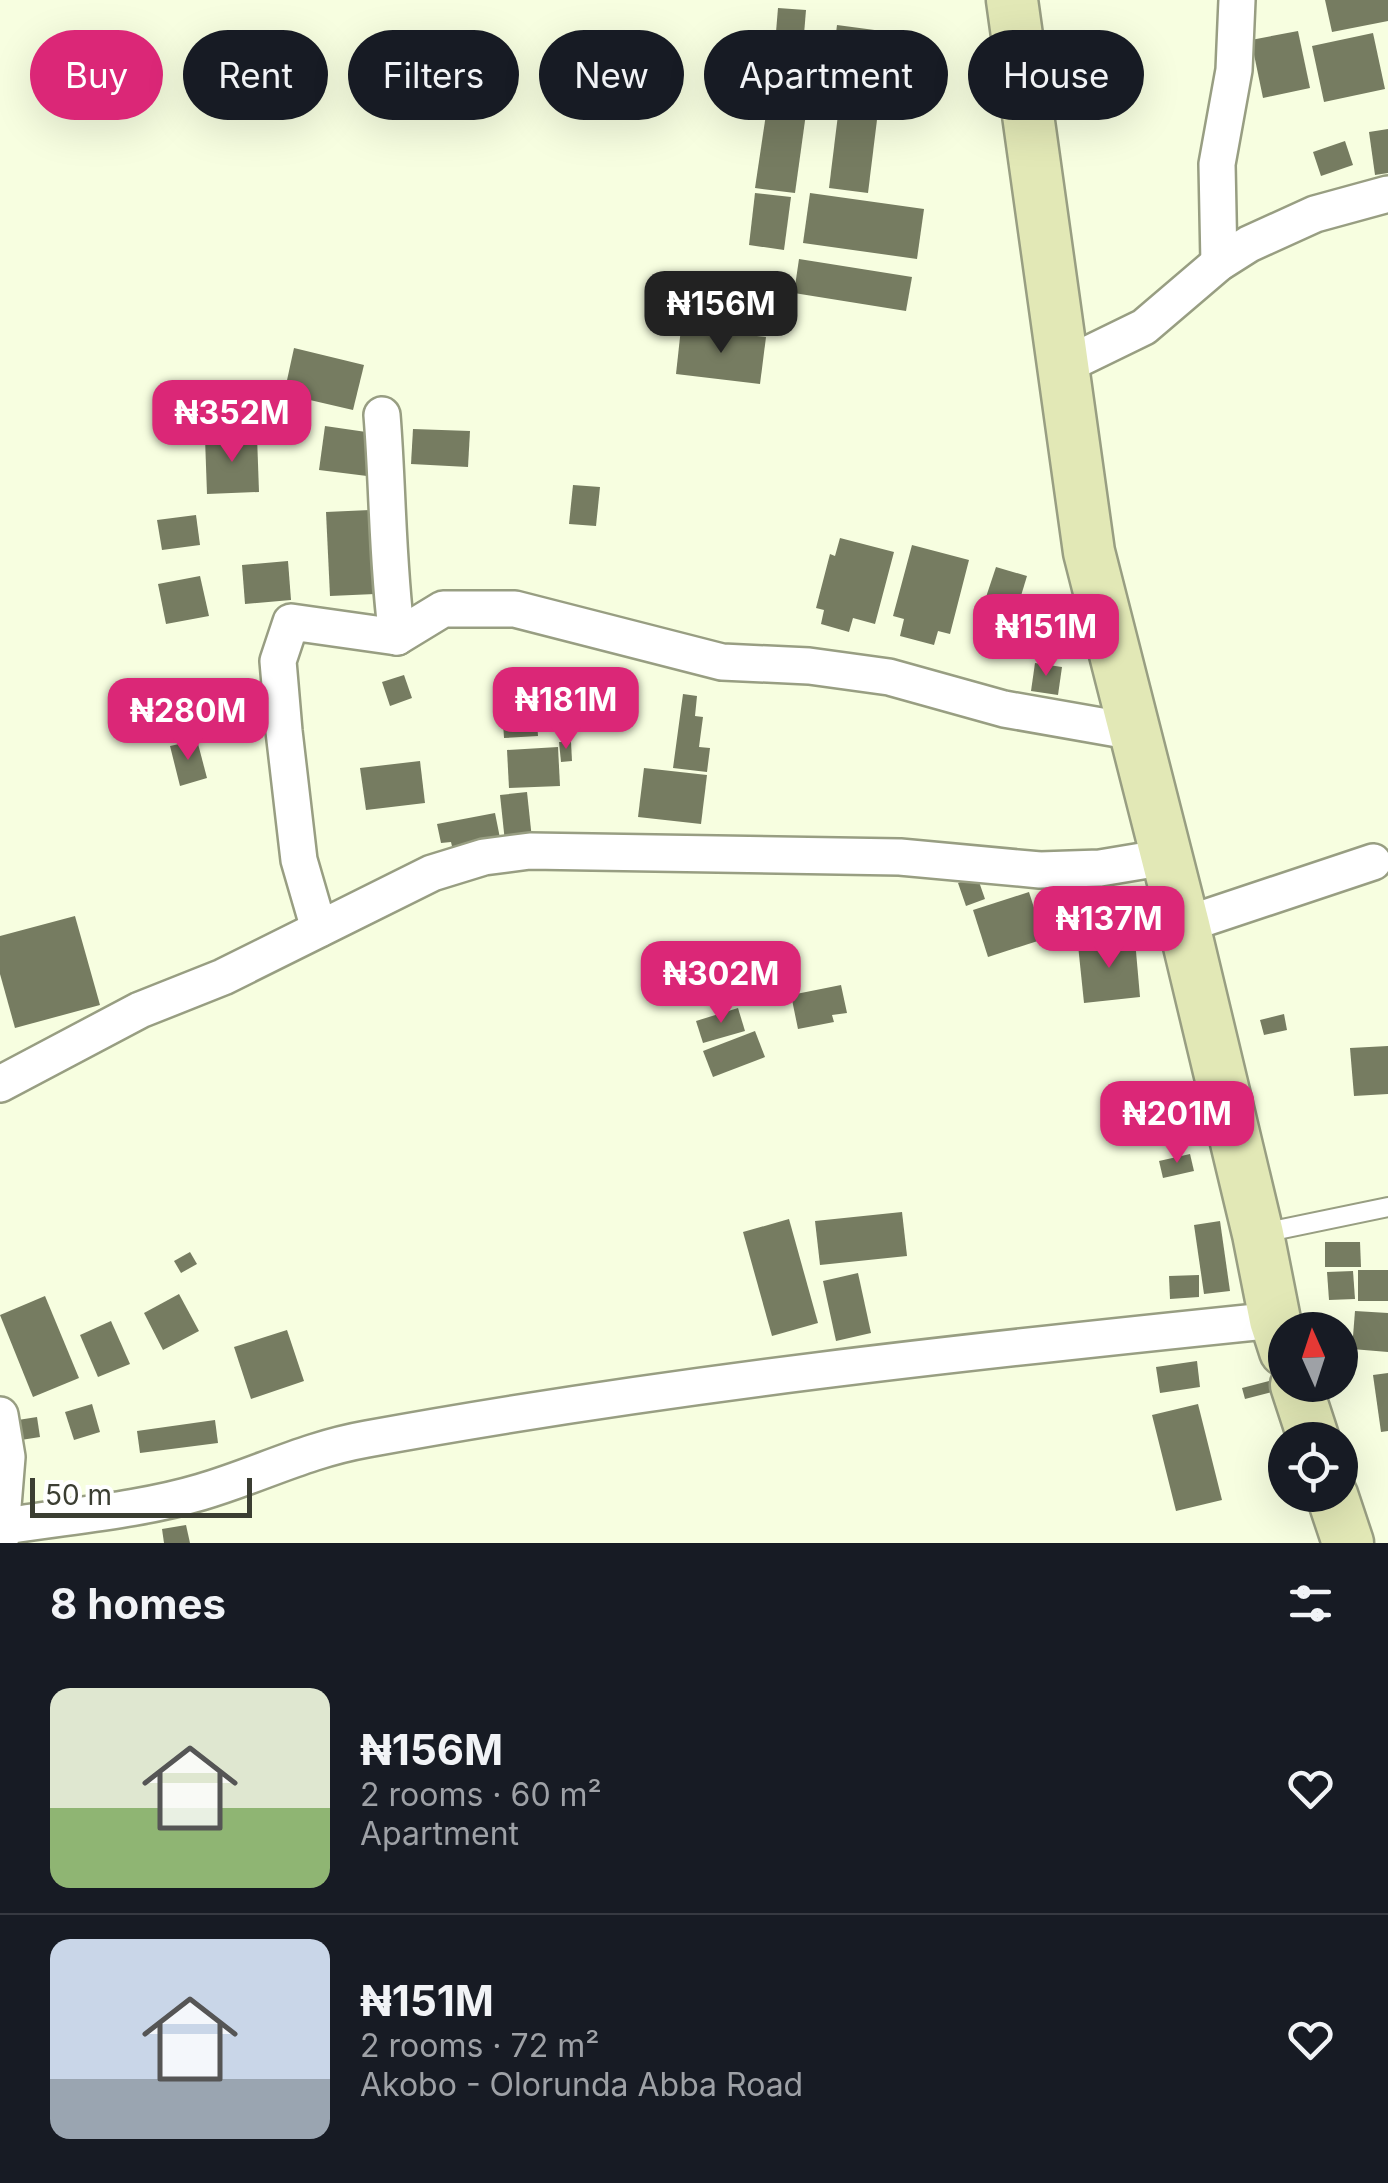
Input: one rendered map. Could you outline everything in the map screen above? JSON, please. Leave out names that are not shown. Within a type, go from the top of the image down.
[{"type":"main road","points":[[1012,0],[1089,552],[1184,925],[1275,1312]]},
{"type":"main road","points":[[1338,1512],[1348,1543]]},
{"type":"street","points":[[1219,263],[1217,164],[1234,70],[1237,0]]},
{"type":"street","points":[[1064,366],[1144,328],[1219,263],[1249,244],[1315,214],[1388,194]]},
{"type":"street","points":[[382,415],[389,580],[397,637]]},
{"type":"street","points":[[320,929],[299,860],[278,661],[291,622],[397,637],[443,610],[515,608],[722,662],[809,666],[889,677],[1004,709],[1135,732]]},
{"type":"street","points":[[0,1084],[140,1010],[222,977],[432,873],[484,857],[530,851],[900,857],[1040,870],[1100,868],[1166,858]]},
{"type":"street","points":[[1184,925],[1373,862]]},
{"type":"street","points":[[0,1527],[200,1492],[300,1454],[365,1439],[760,1378],[962,1352],[1268,1337]]},
{"type":"street","points":[[0,1415],[8,1457],[0,1543]]},
{"type":"lane","points":[[1258,1234],[1388,1208]]},
{"type":"building","points":[[1325,0],[1388,0],[1388,21],[1332,32]]},
{"type":"building","points":[[778,8],[806,10],[804,30],[776,30]]},
{"type":"building","points":[[837,25],[874,30],[836,30]]},
{"type":"building","points":[[1298,31],[1310,88],[1263,98],[1251,40]]},
{"type":"building","points":[[1373,33],[1385,89],[1324,102],[1312,46]]},
{"type":"building","points":[[765,120],[805,120],[795,193],[755,188]]},
{"type":"building","points":[[837,120],[877,120],[868,193],[829,188]]},
{"type":"building","points":[[1388,129],[1388,173],[1375,175],[1369,132]]},
{"type":"building","points":[[1345,141],[1353,165],[1321,176],[1313,152]]},
{"type":"building","points":[[755,193],[791,197],[784,250],[749,245]]},
{"type":"building","points":[[810,193],[924,209],[917,259],[803,243]]},
{"type":"building","points":[[799,259],[912,277],[906,311],[794,293]]},
{"type":"building","points":[[698,291],[771,298],[768,328],[690,319]]},
{"type":"building","points":[[681,328],[766,337],[760,384],[676,374]]},
{"type":"building","points":[[294,348],[364,365],[353,410],[284,394]]},
{"type":"building","points":[[325,426],[373,433],[367,476],[319,470]]},
{"type":"building","points":[[413,429],[470,431],[468,467],[411,464]]},
{"type":"building","points":[[257,436],[259,492],[207,494],[205,438]]},
{"type":"building","points":[[573,485],[600,487],[596,526],[569,524]]},
{"type":"building","points":[[370,510],[375,594],[330,596],[326,512]]},
{"type":"building","points":[[196,515],[200,545],[162,550],[157,520]]},
{"type":"building","points":[[840,538],[894,552],[875,624],[853,618],[849,632],[821,624],[824,610],[816,608],[830,554],[835,556]]},
{"type":"building","points":[[912,545],[969,560],[950,634],[938,631],[934,645],[900,636],[904,619],[893,616]]},
{"type":"building","points":[[288,561],[291,600],[245,604],[242,565]]},
{"type":"building","points":[[996,567],[1027,576],[1017,609],[985,600]]},
{"type":"building","points":[[200,576],[209,616],[166,624],[158,584]]},
{"type":"building","points":[[1035,663],[1062,667],[1058,695],[1031,691]]},
{"type":"building","points":[[404,675],[412,698],[390,706],[382,682]]},
{"type":"building","points":[[534,676],[538,736],[504,738],[500,678]]},
{"type":"building","points":[[683,694],[697,696],[695,716],[703,717],[699,747],[710,748],[707,772],[673,768]]},
{"type":"building","points":[[197,740],[207,778],[180,786],[170,746]]},
{"type":"building","points":[[559,742],[571,742],[572,761],[561,762]]},
{"type":"building","points":[[558,747],[560,786],[509,788],[507,750]]},
{"type":"building","points":[[420,761],[425,803],[366,810],[360,768]]},
{"type":"building","points":[[644,768],[707,775],[701,824],[638,817]]},
{"type":"building","points":[[527,792],[532,839],[505,842],[500,795]]},
{"type":"building","points":[[495,813],[502,848],[454,855],[451,842],[441,843],[437,824]]},
{"type":"building","points":[[977,876],[985,899],[966,906],[958,883]]},
{"type":"building","points":[[1029,892],[1044,939],[988,957],[973,910]]},
{"type":"building","points":[[1073,893],[1075,914],[1129,908],[1132,934],[1066,940],[1065,927],[1044,928],[1041,896]]},
{"type":"building","points":[[75,916],[100,1005],[15,1028],[0,974],[0,936]]},
{"type":"building","points":[[1135,940],[1140,997],[1084,1003],[1078,945]]},
{"type":"building","points":[[841,985],[847,1013],[832,1015],[834,1022],[798,1029],[791,995]]},
{"type":"building","points":[[738,1008],[745,1031],[703,1043],[696,1021]]},
{"type":"building","points":[[1284,1014],[1287,1030],[1264,1035],[1260,1020]]},
{"type":"building","points":[[755,1031],[765,1057],[713,1077],[703,1051]]},
{"type":"building","points":[[1388,1046],[1388,1094],[1354,1096],[1350,1048]]},
{"type":"building","points":[[1190,1154],[1194,1171],[1163,1178],[1159,1161]]},
{"type":"building","points":[[902,1212],[907,1256],[820,1265],[815,1221]]},
{"type":"building","points":[[789,1219],[818,1323],[772,1336],[743,1232]]},
{"type":"building","points":[[1220,1221],[1230,1291],[1204,1294],[1194,1225]]},
{"type":"building","points":[[1325,1242],[1360,1242],[1361,1267],[1325,1267]]},
{"type":"building","points":[[190,1252],[197,1264],[181,1273],[174,1261]]},
{"type":"building","points":[[1358,1270],[1388,1270],[1388,1301],[1358,1301]]},
{"type":"building","points":[[1353,1271],[1355,1299],[1329,1300],[1327,1272]]},
{"type":"building","points":[[858,1273],[871,1333],[836,1341],[823,1281]]},
{"type":"building","points":[[1199,1275],[1199,1297],[1170,1299],[1169,1276]]},
{"type":"building","points":[[179,1294],[199,1331],[163,1350],[144,1313]]},
{"type":"building","points":[[45,1296],[79,1378],[33,1397],[0,1315]]},
{"type":"building","points":[[1355,1311],[1388,1313],[1388,1352],[1358,1350],[1358,1312]]},
{"type":"building","points":[[111,1321],[130,1364],[98,1377],[80,1335]]},
{"type":"building","points":[[287,1330],[304,1381],[251,1399],[234,1347]]},
{"type":"building","points":[[1197,1361],[1200,1387],[1160,1393],[1156,1367]]},
{"type":"building","points":[[1388,1373],[1388,1431],[1381,1432],[1373,1375]]},
{"type":"building","points":[[1268,1381],[1268,1393],[1245,1399],[1242,1388]]},
{"type":"building","points":[[92,1404],[100,1432],[74,1440],[65,1412]]},
{"type":"building","points":[[1198,1404],[1222,1500],[1176,1511],[1152,1415]]},
{"type":"building","points":[[37,1417],[40,1437],[21,1440],[18,1420]]},
{"type":"building","points":[[215,1420],[218,1443],[140,1453],[137,1431]]},
{"type":"building","points":[[186,1525],[190,1543],[164,1543],[162,1529]]}]
